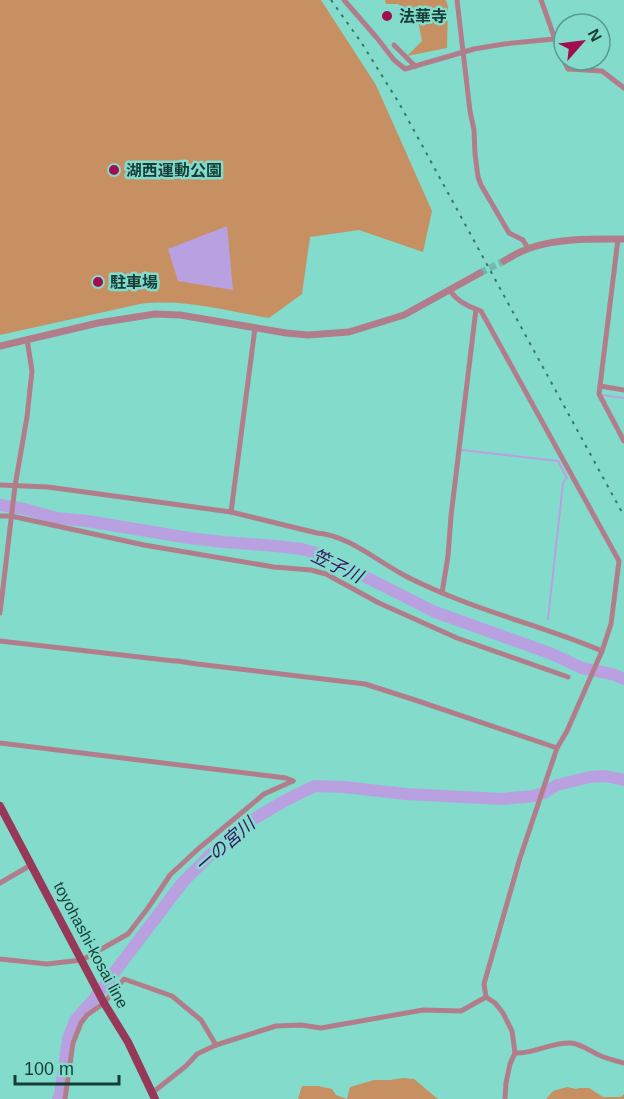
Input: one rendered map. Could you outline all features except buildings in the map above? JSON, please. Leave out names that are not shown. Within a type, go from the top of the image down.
[{"type":"main road","name":"toyohashi-kosai line","points":[[0,806],[104,1003],[128,1042],[153,1096]]},
{"type":"street","points":[[344,0],[399,66],[405,69],[464,51],[552,39]]},
{"type":"street","points":[[457,0],[478,177],[509,233],[523,240],[528,248]]},
{"type":"street","points":[[541,0],[552,32]]},
{"type":"street","points":[[394,45],[415,66]]},
{"type":"street","points":[[603,72],[624,88]]},
{"type":"street","points":[[504,261],[528,248],[559,241],[593,238],[621,239],[599,394],[624,441]]},
{"type":"street","points":[[0,346],[98,323],[155,314],[180,315],[308,335],[349,332],[404,315],[480,273]]},
{"type":"street","points":[[450,290],[453,296],[463,303],[481,311],[619,561],[611,624],[602,651],[567,731],[557,748],[520,858],[483,984],[486,997],[503,1013],[512,1031],[515,1053],[506,1083],[506,1099]]},
{"type":"street","points":[[442,593],[476,309]]},
{"type":"street","points":[[231,512],[255,328]]},
{"type":"street","points":[[0,614],[14,488],[27,417],[32,371],[27,339]]},
{"type":"street","points":[[600,386],[624,390]]},
{"type":"street","points":[[0,485],[14,488],[48,487],[231,512],[337,537],[404,575],[442,593],[602,651]]},
{"type":"street","points":[[0,516],[11,516],[144,545],[326,574],[379,603],[457,638],[568,677]]},
{"type":"street","points":[[0,641],[365,684],[557,748]]},
{"type":"street","points":[[0,743],[286,777],[293,781],[264,794],[198,849],[170,875],[128,934],[82,960],[47,964],[0,959]]},
{"type":"street","points":[[0,883],[31,865]]},
{"type":"street","points":[[64,1099],[75,1034],[87,1016],[104,1003],[124,979],[172,996],[201,1020],[216,1045]]},
{"type":"street","points":[[153,1096],[197,1054],[216,1045],[276,1026],[301,1025],[321,1028],[423,1010],[461,1011],[486,997]]},
{"type":"street","points":[[515,1053],[524,1054],[557,1044],[572,1043],[624,1063]]},
{"type":"shaded area","points":[[0,0],[321,0],[376,85],[432,211],[423,252],[359,230],[310,237],[302,294],[269,318],[205,306],[172,303],[140,304],[0,335]]},
{"type":"shaded area","points":[[385,0],[446,0],[448,7],[447,48],[407,56],[422,41],[418,21],[398,4],[386,4]]},
{"type":"shaded area","points":[[227,226],[233,290],[178,281],[168,249]]},
{"type":"shaded area","points":[[403,1078],[414,1079],[438,1099],[347,1099],[350,1087],[374,1080]]},
{"type":"shaded area","points":[[302,1086],[318,1086],[332,1089],[336,1095],[347,1099],[298,1099]]},
{"type":"shaded area","points":[[567,1087],[589,1088],[603,1097],[621,1097],[624,1094],[624,1099],[546,1099],[553,1091]]},
{"type":"waterway","points":[[602,395],[624,398]]},
{"type":"waterway","points":[[462,450],[558,461],[567,478],[563,483],[548,619]]},
{"type":"waterway","name":"笠子川","points":[[0,505],[57,518],[189,538],[302,549],[322,555],[435,612],[552,654],[582,668],[624,679]]},
{"type":"waterway","name":"一の宮川","points":[[58,1099],[68,1039],[75,1020],[94,999],[183,882],[210,855],[252,820],[286,800],[315,786],[501,799],[534,796],[557,785],[590,777],[605,776],[624,780]]},
{"type":"tunnel","points":[[480,273],[504,261]]},
{"type":"railway","points":[[331,0],[361,42],[399,103],[624,516]]},
{"type":"place","name":"法華寺","points":[[387,16]]},
{"type":"place","name":"湖西運動公園","points":[[114,170]]},
{"type":"place","name":"駐車場","points":[[98,282]]}]
